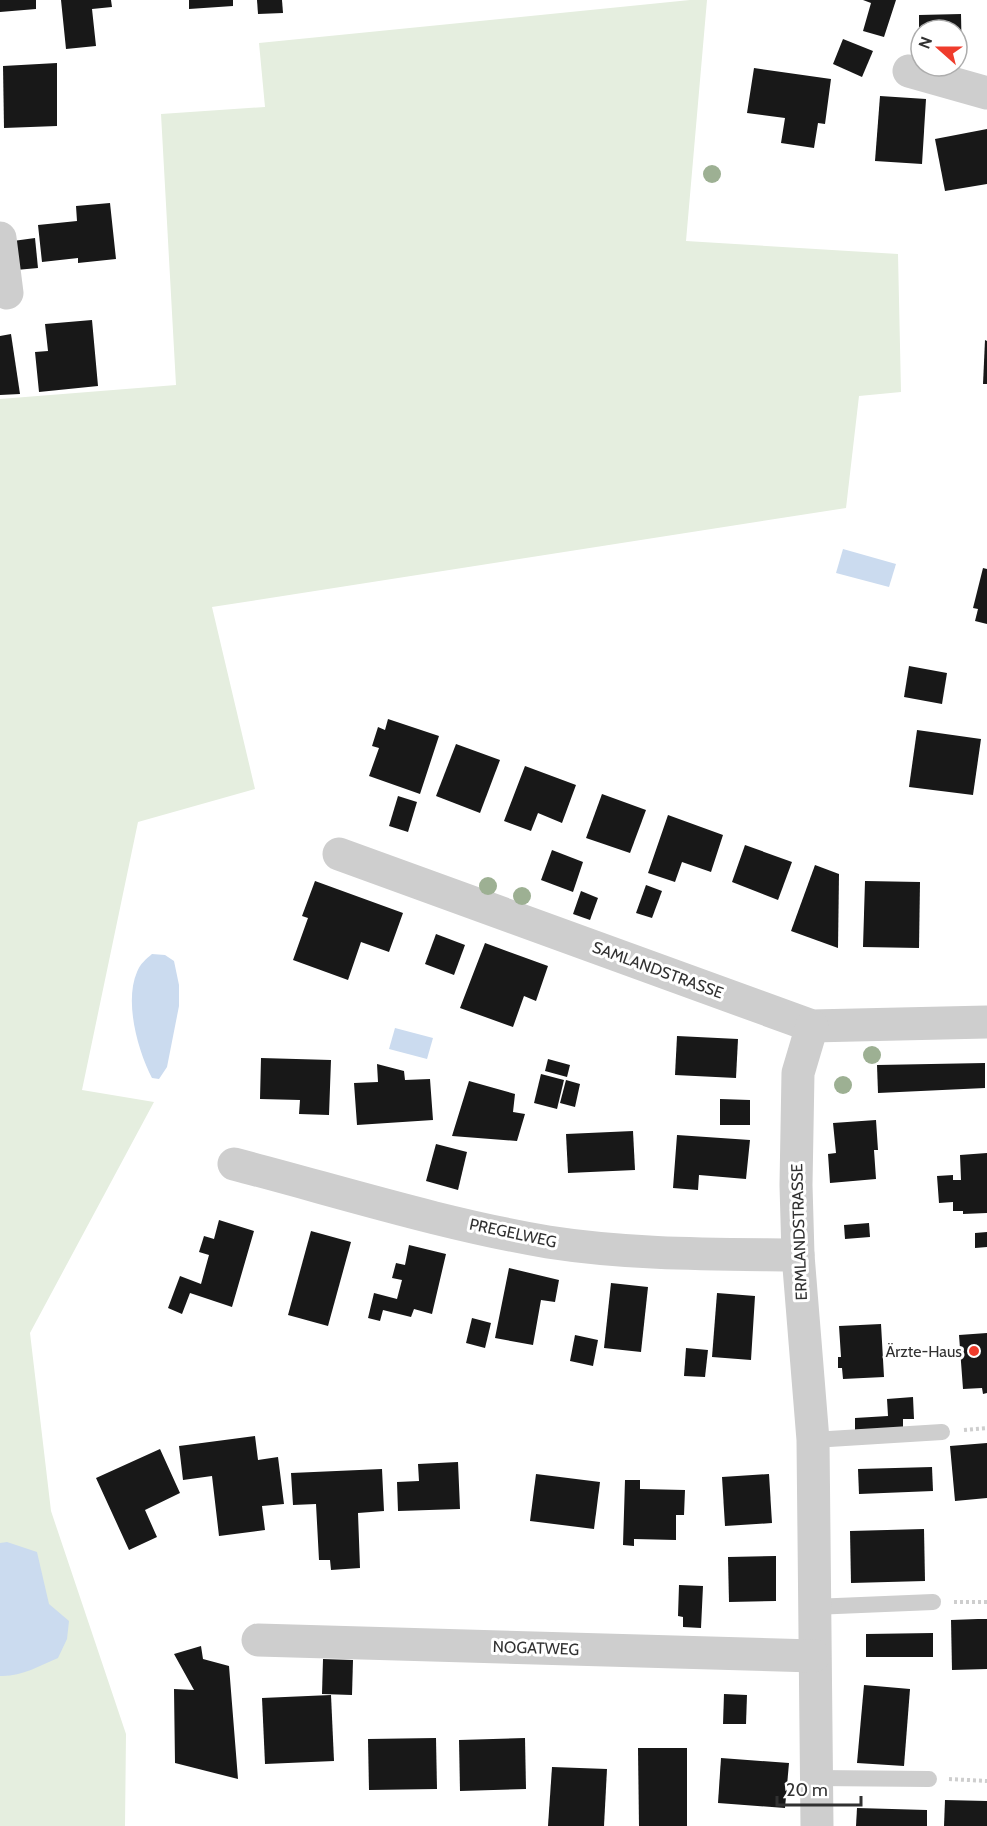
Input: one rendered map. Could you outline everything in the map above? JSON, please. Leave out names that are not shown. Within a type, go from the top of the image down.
[{"type":"street","points":[[934,78],[987,93]]},
{"type":"street","points":[[0,238],[7,292]]},
{"type":"street","name":"SAMLANDSTRASSE","points":[[339,854],[812,1026],[987,1022]]},
{"type":"street","name":"ERMLANDSTRASSE","points":[[812,1026],[798,1073],[798,1255],[813,1440],[817,1826]]},
{"type":"street","name":"PREGELWEG","points":[[234,1164],[453,1221],[548,1242],[644,1254],[798,1255]]},
{"type":"street","name":"NOGATWEG","points":[[258,1640],[814,1656]]},
{"type":"lane","points":[[813,1440],[942,1432]]},
{"type":"lane","points":[[813,1607],[933,1602]]},
{"type":"lane","points":[[817,1778],[929,1779]]},
{"type":"path","points":[[933,1602],[987,1602]]},
{"type":"path","points":[[929,1779],[987,1781]]},
{"type":"green space","points":[[707,0],[686,241],[898,254],[901,392],[859,396],[846,508],[212,607],[255,789],[138,822],[82,1090],[154,1102],[30,1333],[51,1511],[126,1734],[125,1826],[0,1826],[0,399],[176,385],[161,114],[265,107],[259,43]]},
{"type":"water","points":[[843,549],[896,564],[889,587],[836,573]]},
{"type":"water","points":[[152,954],[165,955],[174,961],[179,985],[179,1006],[167,1067],[159,1079],[152,1078],[147,1067],[138,1041],[132,1012],[133,984],[137,972],[141,964]]},
{"type":"water","points":[[395,1028],[433,1038],[427,1059],[389,1049]]},
{"type":"water","points":[[7,1542],[37,1552],[49,1604],[69,1621],[67,1639],[58,1658],[23,1673],[0,1676],[0,1543]]},
{"type":"building","points":[[0,0],[36,0],[36,9],[0,12]]},
{"type":"building","points":[[61,0],[111,0],[112,7],[92,9],[96,46],[66,49]]},
{"type":"building","points":[[189,0],[233,0],[233,6],[189,9]]},
{"type":"building","points":[[257,0],[282,0],[283,13],[258,14]]},
{"type":"building","points":[[863,0],[896,0],[884,37],[863,31],[871,3]]},
{"type":"building","points":[[961,14],[961,18],[919,18],[919,15]]},
{"type":"building","points":[[843,39],[873,51],[862,77],[833,64]]},
{"type":"building","points":[[57,63],[57,126],[4,128],[3,66]]},
{"type":"building","points":[[754,68],[831,79],[825,124],[818,123],[814,148],[781,143],[785,118],[747,113]]},
{"type":"building","points":[[880,96],[926,99],[922,164],[875,161]]},
{"type":"building","points":[[987,129],[987,184],[945,191],[935,139]]},
{"type":"building","points":[[110,203],[116,259],[78,263],[78,258],[42,262],[38,225],[77,221],[76,206]]},
{"type":"building","points":[[35,238],[38,268],[16,270],[13,241]]},
{"type":"building","points":[[92,320],[98,386],[39,392],[35,352],[48,351],[45,324]]},
{"type":"building","points":[[11,334],[20,394],[0,395],[0,336]]},
{"type":"building","points":[[985,340],[987,341],[987,384],[983,384]]},
{"type":"building","points":[[983,568],[987,569],[987,624],[975,621],[978,609],[973,608]]},
{"type":"building","points":[[909,666],[947,673],[942,704],[904,697]]},
{"type":"building","points":[[388,719],[439,736],[420,794],[369,776],[379,748],[372,746],[378,727],[385,730]]},
{"type":"building","points":[[917,730],[981,739],[973,795],[909,787]]},
{"type":"building","points":[[456,744],[500,760],[480,813],[436,796]]},
{"type":"building","points":[[525,766],[576,785],[562,823],[538,813],[531,831],[504,821]]},
{"type":"building","points":[[602,794],[646,810],[630,853],[586,838]]},
{"type":"building","points":[[398,796],[417,802],[408,832],[389,826]]},
{"type":"building","points":[[668,815],[723,835],[711,872],[682,862],[675,882],[648,873]]},
{"type":"building","points":[[745,845],[792,862],[778,900],[732,882]]},
{"type":"building","points":[[552,850],[583,862],[573,892],[541,880]]},
{"type":"building","points":[[815,865],[839,874],[838,948],[791,931]]},
{"type":"building","points":[[315,881],[403,913],[389,952],[361,942],[348,980],[293,960],[308,918],[302,916]]},
{"type":"building","points":[[865,881],[920,882],[919,948],[863,947]]},
{"type":"building","points":[[646,885],[662,891],[652,918],[636,913]]},
{"type":"building","points":[[581,891],[598,898],[590,920],[573,914]]},
{"type":"building","points":[[436,934],[465,945],[454,975],[425,964]]},
{"type":"building","points":[[485,943],[548,966],[536,1001],[524,996],[513,1027],[460,1008]]},
{"type":"building","points":[[677,1036],[738,1039],[736,1078],[675,1075]]},
{"type":"building","points":[[261,1058],[331,1060],[329,1115],[299,1114],[300,1100],[260,1099]]},
{"type":"building","points":[[548,1059],[570,1065],[567,1077],[545,1071]]},
{"type":"building","points":[[985,1063],[985,1088],[878,1093],[877,1065]]},
{"type":"building","points":[[377,1064],[404,1071],[405,1080],[430,1079],[433,1120],[357,1125],[354,1083],[378,1082]]},
{"type":"building","points":[[541,1074],[564,1080],[557,1109],[534,1103]]},
{"type":"building","points":[[566,1080],[580,1084],[575,1107],[560,1103]]},
{"type":"building","points":[[469,1081],[515,1094],[513,1112],[525,1114],[517,1141],[452,1136]]},
{"type":"building","points":[[720,1099],[750,1100],[750,1125],[720,1125]]},
{"type":"building","points":[[876,1120],[878,1150],[874,1150],[876,1179],[830,1183],[828,1154],[836,1153],[833,1123]]},
{"type":"building","points":[[633,1131],[635,1170],[568,1173],[566,1134]]},
{"type":"building","points":[[677,1135],[750,1140],[746,1179],[699,1175],[698,1190],[673,1188]]},
{"type":"building","points":[[436,1144],[467,1152],[458,1190],[426,1181]]},
{"type":"building","points":[[987,1153],[987,1213],[963,1214],[963,1211],[953,1211],[953,1202],[939,1203],[937,1176],[953,1175],[953,1180],[961,1180],[960,1155]]},
{"type":"building","points":[[219,1220],[254,1231],[232,1307],[190,1293],[182,1314],[168,1308],[180,1276],[201,1284],[209,1255],[199,1252],[204,1236],[214,1239]]},
{"type":"building","points":[[869,1223],[870,1237],[845,1239],[844,1225]]},
{"type":"building","points":[[311,1231],[351,1242],[328,1326],[288,1315]]},
{"type":"building","points":[[987,1232],[987,1247],[975,1248],[975,1233]]},
{"type":"building","points":[[409,1245],[446,1254],[432,1314],[414,1309],[411,1317],[383,1310],[380,1321],[368,1318],[374,1293],[397,1299],[402,1280],[392,1278],[396,1263],[405,1265]]},
{"type":"building","points":[[509,1268],[559,1280],[555,1302],[541,1300],[533,1345],[495,1338]]},
{"type":"building","points":[[611,1283],[648,1287],[641,1352],[604,1348]]},
{"type":"building","points":[[717,1293],[755,1296],[751,1360],[712,1357]]},
{"type":"building","points":[[472,1318],[491,1323],[485,1348],[466,1343]]},
{"type":"building","points":[[881,1324],[884,1377],[843,1379],[842,1368],[838,1368],[838,1357],[841,1357],[839,1326]]},
{"type":"building","name":"Ärzte-Haus","points":[[987,1333],[987,1393],[983,1394],[982,1388],[963,1389],[959,1335]]},
{"type":"building","points":[[575,1335],[598,1340],[593,1366],[570,1361]]},
{"type":"building","points":[[686,1348],[708,1350],[705,1377],[684,1376]]},
{"type":"building","points":[[913,1397],[914,1419],[903,1419],[903,1428],[855,1430],[855,1418],[888,1416],[887,1399]]},
{"type":"building","points":[[255,1436],[258,1460],[278,1457],[284,1504],[262,1506],[265,1530],[219,1536],[212,1476],[183,1480],[179,1446]]},
{"type":"building","points":[[987,1443],[987,1498],[955,1501],[950,1446]]},
{"type":"building","points":[[160,1449],[180,1493],[145,1510],[157,1537],[129,1550],[96,1478]]},
{"type":"building","points":[[458,1462],[460,1509],[398,1511],[397,1482],[419,1481],[418,1464]]},
{"type":"building","points":[[932,1467],[933,1491],[859,1494],[858,1469]]},
{"type":"building","points":[[382,1469],[384,1511],[358,1513],[360,1568],[331,1570],[330,1560],[319,1560],[316,1504],[293,1505],[291,1473]]},
{"type":"building","points":[[536,1474],[600,1482],[594,1529],[530,1521]]},
{"type":"building","points":[[769,1474],[772,1523],[725,1526],[722,1477]]},
{"type":"building","points":[[625,1480],[640,1480],[640,1489],[685,1490],[684,1515],[676,1515],[676,1540],[634,1539],[634,1546],[623,1545]]},
{"type":"building","points":[[924,1529],[925,1581],[851,1583],[850,1531]]},
{"type":"building","points":[[776,1556],[776,1601],[729,1602],[728,1557]]},
{"type":"building","points":[[679,1585],[703,1586],[701,1628],[683,1627],[683,1617],[678,1616]]},
{"type":"building","points":[[987,1619],[987,1669],[952,1670],[951,1620]]},
{"type":"building","points":[[933,1633],[933,1657],[866,1657],[866,1634]]},
{"type":"building","points":[[201,1646],[203,1659],[229,1666],[238,1779],[175,1763],[174,1689],[194,1690],[174,1654]]},
{"type":"building","points":[[323,1659],[353,1660],[352,1695],[322,1694]]},
{"type":"building","points":[[864,1685],[910,1689],[904,1766],[857,1763]]},
{"type":"building","points":[[724,1694],[747,1695],[746,1724],[723,1724]]},
{"type":"building","points":[[331,1695],[334,1761],[265,1764],[262,1698]]},
{"type":"building","points":[[436,1738],[437,1789],[369,1790],[368,1739]]},
{"type":"building","points":[[525,1738],[526,1789],[460,1791],[459,1740]]},
{"type":"building","points":[[638,1748],[687,1748],[687,1826],[639,1826]]},
{"type":"building","points":[[721,1758],[789,1763],[785,1808],[718,1803]]},
{"type":"building","points":[[552,1767],[607,1769],[604,1826],[548,1826]]},
{"type":"building","points":[[945,1800],[987,1801],[987,1826],[944,1826]]},
{"type":"building","points":[[857,1808],[927,1810],[927,1826],[856,1826]]},
{"type":"place","name":"Ärzte-Haus","points":[[974,1351]]}]
